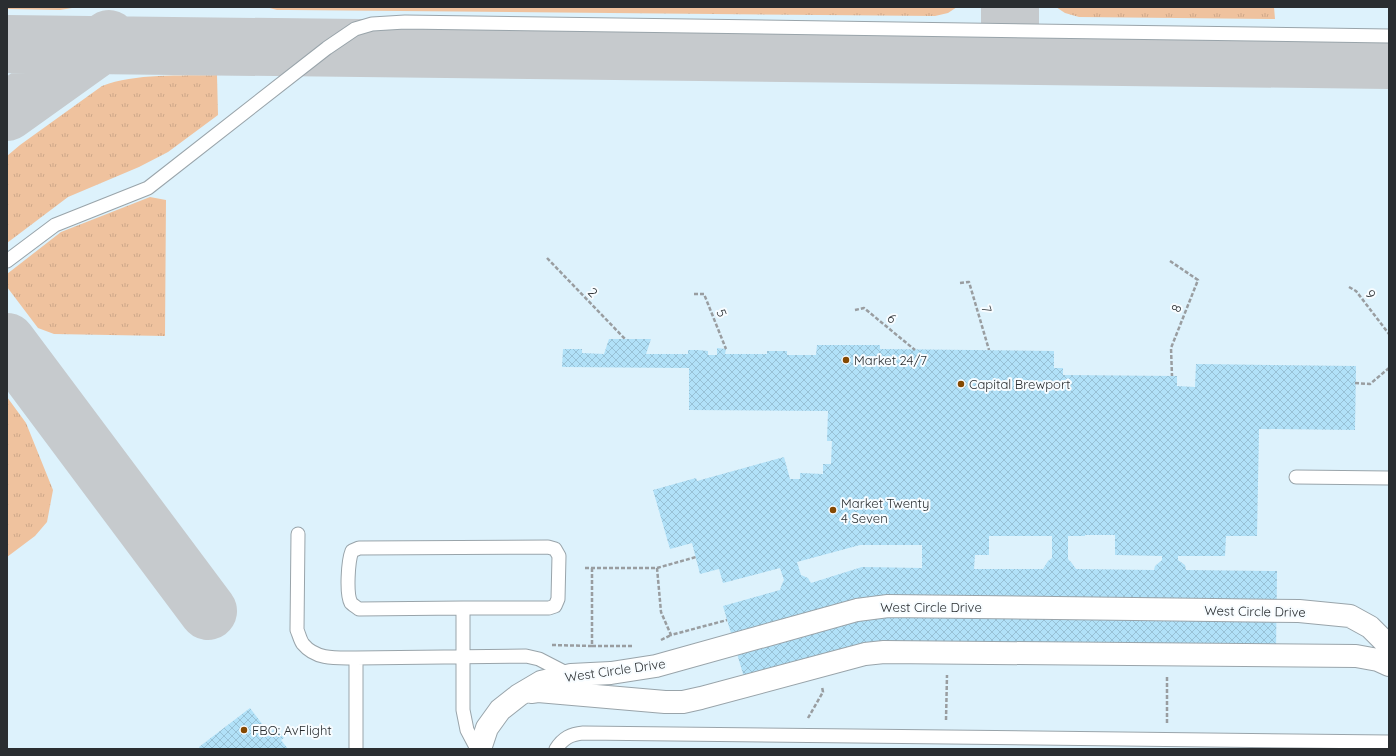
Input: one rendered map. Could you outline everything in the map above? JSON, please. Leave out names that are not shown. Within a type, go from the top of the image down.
[{"type":"street","name":"West Circle Drive","points":[[480,749],[487,728],[500,710],[519,694],[541,682],[571,675],[611,673],[656,666],[857,610],[888,606],[1299,611],[1350,616],[1370,627],[1389,646]]},
{"type":"street","points":[[519,694],[538,691],[665,702],[683,702],[865,654],[884,652],[1356,656],[1378,660],[1389,665]]},
{"type":"lane","points":[[7,261],[55,225],[148,188],[327,48],[355,29],[372,24],[405,22],[1389,36]]},
{"type":"lane","points":[[1296,477],[1389,478]]},
{"type":"lane","points":[[298,534],[297,630],[303,643],[313,653],[326,657],[356,658],[526,656],[539,658],[571,675]]},
{"type":"lane","points":[[548,547],[555,550],[558,556],[558,600],[555,606],[549,608],[462,608],[359,609],[351,604],[349,596],[349,559],[352,551],[359,548],[548,547]]},
{"type":"lane","points":[[462,608],[463,710],[466,730],[476,749]]},
{"type":"lane","points":[[356,658],[356,749]]},
{"type":"lane","points":[[556,749],[560,742],[572,734],[584,733],[946,737],[1092,744],[1166,740],[1389,742]]},
{"type":"path","name":"2","points":[[547,258],[625,339]]},
{"type":"path","name":"8","points":[[1170,261],[1198,280],[1171,348],[1172,376]]},
{"type":"path","name":"7","points":[[960,283],[969,282],[989,350]]},
{"type":"path","name":"9","points":[[1349,287],[1356,291],[1389,334]]},
{"type":"path","name":"5","points":[[694,294],[704,294],[726,349]]},
{"type":"path","name":"6","points":[[855,310],[864,308],[915,350]]},
{"type":"path","points":[[1355,383],[1370,384],[1389,368]]},
{"type":"path","points":[[585,568],[657,568],[696,557]]},
{"type":"path","points":[[592,568],[592,646],[635,646]]},
{"type":"path","points":[[657,568],[661,612],[671,636]]},
{"type":"path","points":[[655,643],[671,636],[727,620]]},
{"type":"path","points":[[946,737],[948,652]]},
{"type":"path","points":[[1166,740],[1168,654]]},
{"type":"path","points":[[797,736],[823,692],[818,667]]},
{"type":"shaded area","points":[[7,7],[1389,7],[1389,749],[7,749]]},
{"type":"green space","points":[[7,7],[78,7],[60,10],[7,9]]},
{"type":"green space","points":[[266,7],[957,7],[948,13],[935,16],[277,10]]},
{"type":"green space","points":[[1056,7],[1274,7],[1275,19],[1079,17],[1065,13]]},
{"type":"green space","points":[[217,75],[218,115],[168,152],[139,167],[68,197],[7,243],[7,156],[20,145],[102,86],[143,77]]},
{"type":"green space","points":[[150,197],[166,200],[165,336],[54,334],[38,328],[7,287],[7,274],[61,232]]},
{"type":"green space","points":[[7,397],[26,423],[53,490],[47,522],[35,536],[7,557]]},
{"type":"building","points":[[609,339],[651,339],[646,354],[688,354],[688,350],[698,350],[708,351],[708,355],[717,355],[717,348],[726,349],[725,354],[767,354],[767,351],[787,351],[787,355],[816,355],[817,345],[880,345],[880,349],[1054,351],[1054,368],[1063,368],[1063,375],[1177,376],[1177,386],[1195,387],[1196,364],[1356,366],[1355,430],[1259,429],[1257,536],[1226,536],[1225,556],[1178,556],[1178,560],[1185,565],[1186,570],[1277,571],[1276,652],[873,648],[746,684],[723,606],[780,590],[784,580],[780,568],[723,583],[719,569],[700,574],[692,543],[670,549],[653,490],[696,478],[697,481],[784,457],[790,479],[800,479],[800,473],[823,474],[823,464],[831,464],[832,441],[827,441],[828,411],[689,410],[689,368],[562,367],[563,349],[582,349],[582,353],[604,354]],"holes":[[[1115,535],[1115,555],[1162,556],[1162,560],[1155,566],[1154,570],[1076,569],[1068,559],[1068,536]],[[989,536],[1052,536],[1052,558],[1043,569],[974,569],[975,555],[989,555]],[[860,545],[922,545],[922,568],[862,567],[811,583],[808,578],[801,575],[797,562]]]},
{"type":"building","name":"FBO: AvFlight","points":[[250,708],[269,733],[276,728],[284,738],[281,740],[288,749],[200,749],[199,747]]},
{"type":"taxiway","points":[[1010,7],[1010,55]]},
{"type":"taxiway","points":[[7,112],[109,39]]},
{"type":"taxiway","points":[[7,44],[1389,60]]},
{"type":"taxiway","points":[[7,342],[208,611]]},
{"type":"place","name":"Market 24/7","points":[[846,360]]},
{"type":"place","name":"Capital Brewport","points":[[961,384]]},
{"type":"place","name":"Market Twenty 4 Seven","points":[[833,510]]},
{"type":"place","name":"FBO: AvFlight","points":[[244,730]]}]
